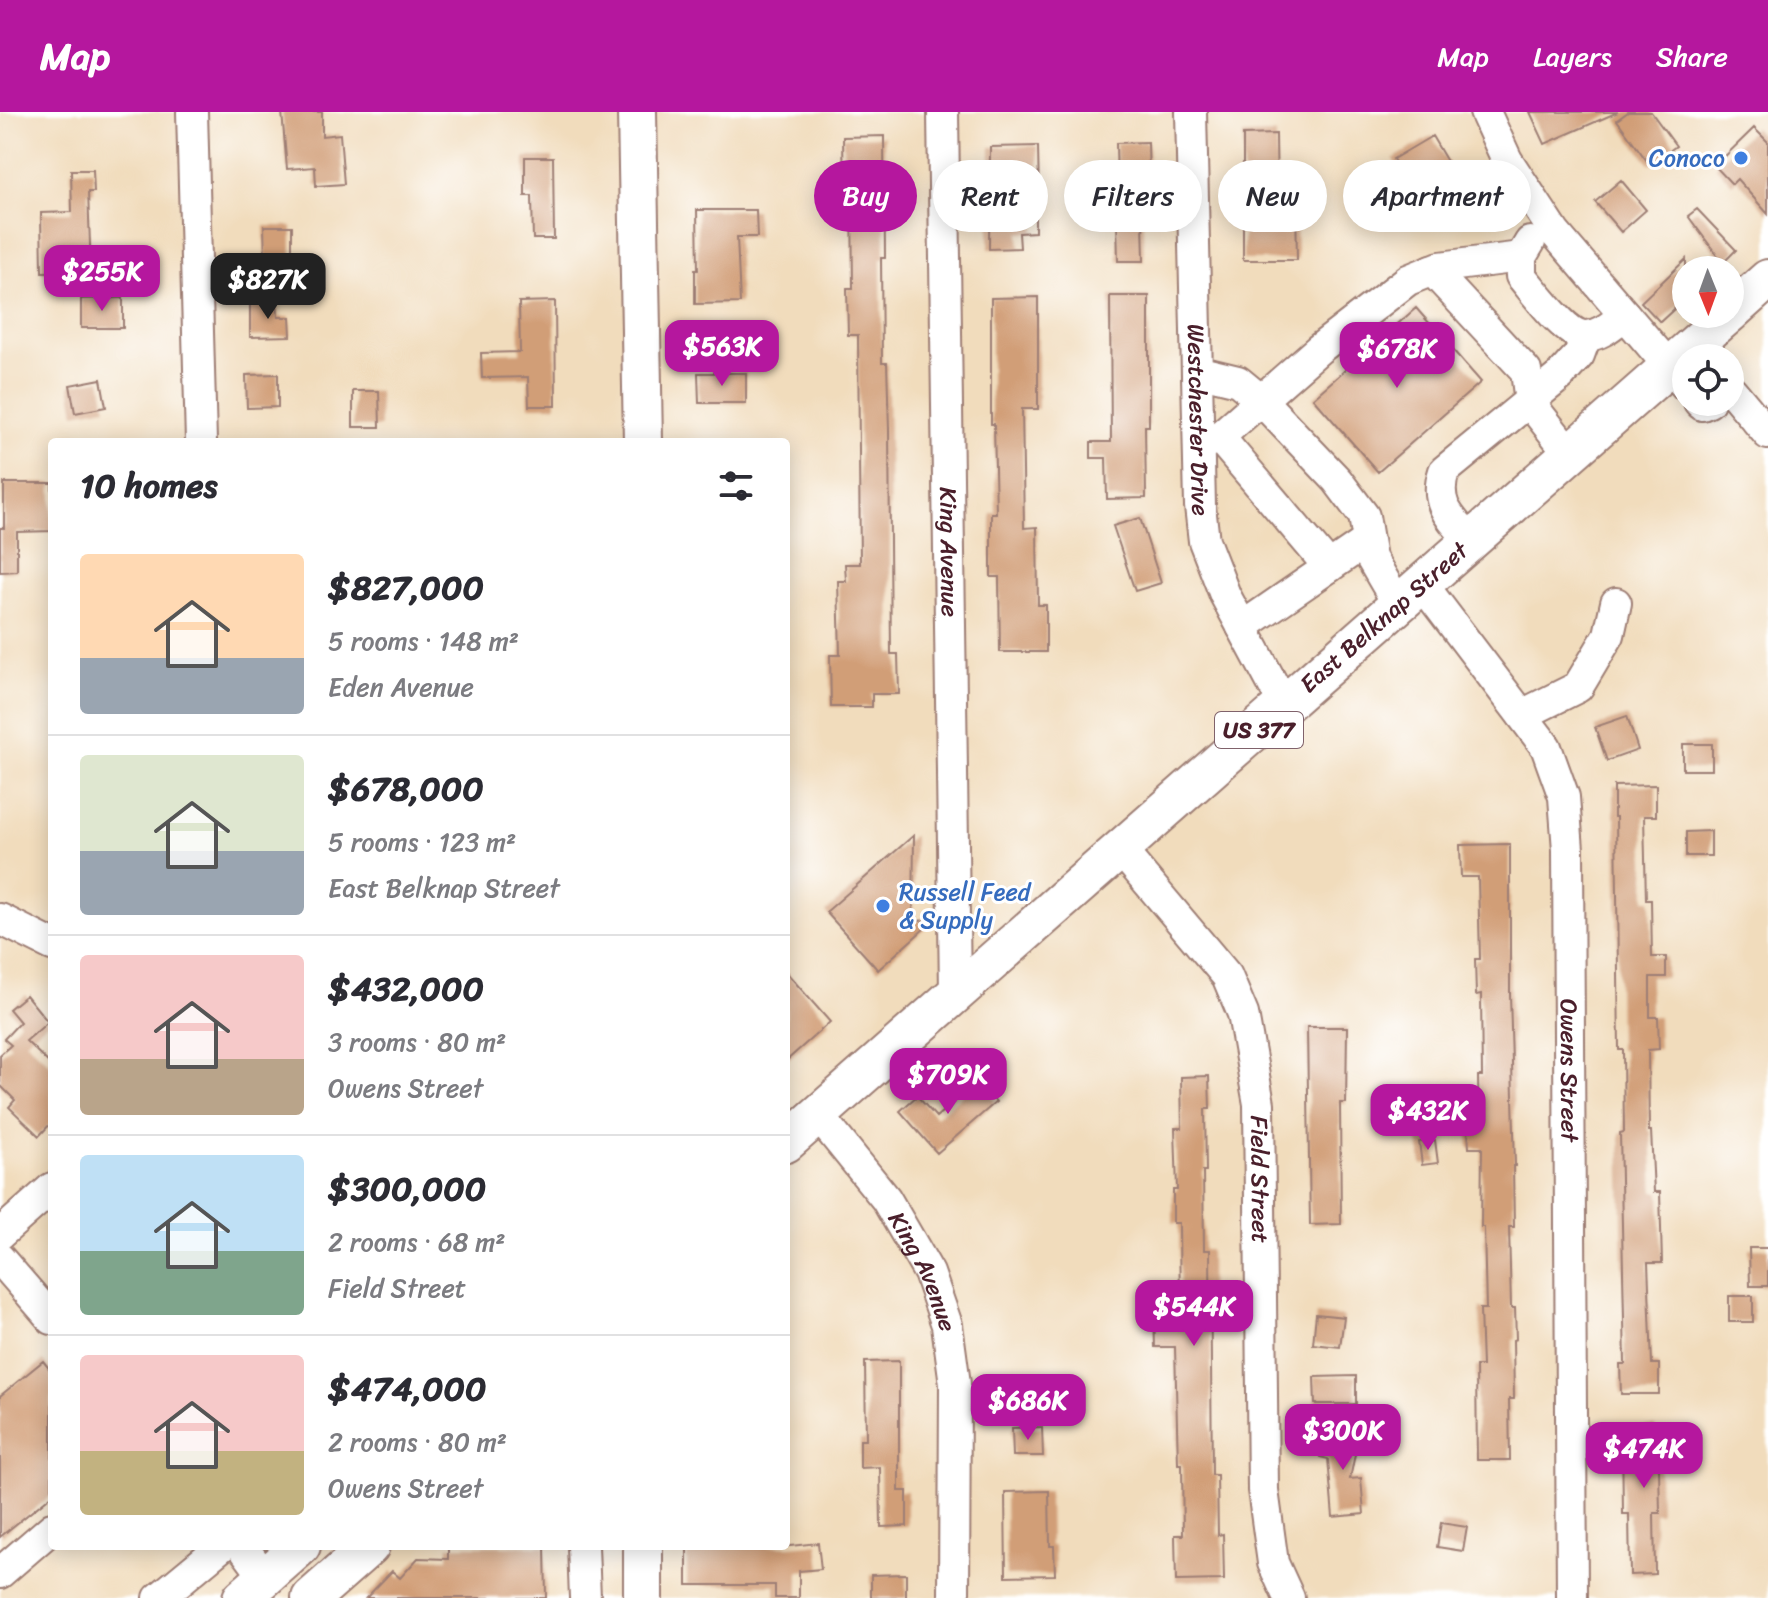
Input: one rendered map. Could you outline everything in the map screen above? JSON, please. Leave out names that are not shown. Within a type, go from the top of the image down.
[{"type":"main road","points":[[637,112],[643,438]]},
{"type":"main road","name":"East Belknap Street","points":[[1744,301],[1768,279]]},
{"type":"main road","name":"East Belknap Street","points":[[1705,344],[1718,328]]},
{"type":"main road","name":"East Belknap Street","points":[[790,1140],[1571,455],[1672,380]]},
{"type":"main road","points":[[254,1588],[297,1550]]},
{"type":"main road","points":[[311,1598],[365,1550]]},
{"type":"main road","points":[[643,1550],[643,1598]]},
{"type":"street","points":[[192,112],[201,438]]},
{"type":"street","name":"King Avenue","points":[[943,112],[955,992]]},
{"type":"street","name":"Westchester Drive","points":[[1191,112],[1197,375],[1209,442],[1200,506],[1204,541],[1225,595],[1285,707]]},
{"type":"street","points":[[1485,112],[1507,160],[1550,225],[1672,369]]},
{"type":"street","points":[[1550,225],[1529,243],[1521,257],[1521,276],[1572,333],[1586,336],[1604,331],[1625,315]]},
{"type":"street","points":[[1329,567],[1209,442],[1319,349],[1408,280],[1440,267],[1521,257]]},
{"type":"street","points":[[1432,270],[1526,371],[1530,403],[1571,455]]},
{"type":"street","points":[[1472,542],[1440,501],[1444,471],[1560,376],[1579,355],[1586,336]]},
{"type":"street","name":"Owens Street","points":[[1197,375],[1209,374],[1238,381],[1261,400],[1337,480],[1364,516],[1371,558],[1411,596],[1522,715],[1546,747],[1564,797],[1568,850],[1572,1598]]},
{"type":"street","points":[[1744,405],[1768,434]]},
{"type":"street","points":[[1242,627],[1367,541]]},
{"type":"street","points":[[1522,715],[1578,687],[1609,635],[1616,603]]},
{"type":"street","name":"Field Street","points":[[1120,849],[1227,976],[1243,1014],[1259,1104],[1263,1490],[1273,1563],[1289,1598]]},
{"type":"street","points":[[0,919],[48,943]]},
{"type":"street","name":"King Avenue","points":[[818,1115],[886,1199],[929,1273],[947,1325],[955,1384],[954,1598]]},
{"type":"street","points":[[0,1234],[48,1192]]},
{"type":"street","points":[[0,1259],[48,1314]]},
{"type":"street","points":[[0,1573],[48,1531]]},
{"type":"street","points":[[159,1598],[217,1550]]},
{"type":"street","points":[[243,1550],[254,1588]]},
{"type":"street","points":[[583,1550],[585,1598]]},
{"type":"building","points":[[282,112],[322,112],[322,136],[340,134],[344,184],[316,186],[315,167],[287,169]]},
{"type":"building","points":[[1530,112],[1618,112],[1545,144]]},
{"type":"building","points":[[1628,112],[1651,112],[1676,146],[1650,165],[1617,120]]},
{"type":"building","points":[[1754,128],[1768,142],[1768,214],[1737,179],[1732,184],[1715,166]]},
{"type":"building","points":[[1276,134],[1276,160],[1243,160],[1243,135]]},
{"type":"building","points":[[884,136],[884,160],[843,160],[843,137]]},
{"type":"building","points":[[1432,136],[1446,160],[1394,160]]},
{"type":"building","points":[[1148,142],[1148,160],[1116,160],[1116,143]]},
{"type":"building","points":[[1038,146],[1038,160],[990,160],[990,147]]},
{"type":"building","points":[[525,157],[553,157],[554,239],[533,239],[532,196],[525,196]]},
{"type":"building","points":[[71,170],[93,170],[94,192],[88,192],[91,271],[42,272],[41,213],[72,212]]},
{"type":"building","points":[[1621,180],[1646,210],[1621,232],[1595,202]]},
{"type":"building","points":[[1697,209],[1736,250],[1730,256],[1718,256],[1688,216]]},
{"type":"building","points":[[697,210],[756,210],[757,237],[737,237],[740,303],[695,304]]},
{"type":"building","points":[[264,226],[292,226],[292,257],[265,257]]},
{"type":"building","points":[[852,232],[885,232],[885,258],[881,258],[882,363],[887,363],[891,654],[898,654],[899,694],[872,694],[872,707],[831,707],[830,655],[840,655],[838,581],[846,581],[845,564],[860,564],[858,335],[848,335],[847,288],[853,288]]},
{"type":"building","points":[[989,232],[1035,232],[1019,233],[1020,248],[989,249]]},
{"type":"building","points":[[1117,232],[1143,232],[1144,261],[1118,261]]},
{"type":"building","points":[[1243,232],[1297,232],[1297,260],[1243,260]]},
{"type":"building","points":[[1672,272],[1672,311],[1660,322],[1641,302]]},
{"type":"building","points":[[1110,296],[1149,296],[1146,498],[1107,499],[1106,458],[1091,458],[1091,442],[1111,442]]},
{"type":"building","points":[[1038,297],[1038,409],[1022,409],[1024,528],[1037,527],[1038,605],[1046,605],[1046,652],[1000,652],[999,577],[991,577],[991,513],[996,513],[994,424],[991,424],[991,298]]},
{"type":"building","points":[[123,298],[123,328],[81,328],[81,299]]},
{"type":"building","points":[[277,301],[278,317],[290,317],[291,336],[250,337],[250,302]]},
{"type":"building","points":[[555,301],[556,406],[529,406],[528,377],[482,378],[481,353],[520,352],[519,302]]},
{"type":"building","points":[[1416,308],[1481,382],[1378,472],[1313,398]]},
{"type":"building","points":[[698,373],[746,373],[746,403],[699,403]]},
{"type":"building","points":[[278,374],[278,407],[247,408],[246,375]]},
{"type":"building","points":[[101,379],[106,407],[75,413],[70,385]]},
{"type":"building","points":[[353,391],[379,391],[380,427],[353,427]]},
{"type":"building","points":[[4,483],[48,483],[48,531],[17,532],[17,571],[0,572],[0,528],[4,528]]},
{"type":"building","points":[[1140,518],[1161,583],[1135,591],[1113,526]]},
{"type":"building","points":[[1627,716],[1638,750],[1607,761],[1595,727]]},
{"type":"building","points":[[1683,744],[1712,744],[1712,770],[1683,770]]},
{"type":"building","points":[[1656,785],[1656,816],[1644,816],[1646,900],[1651,900],[1652,957],[1666,957],[1666,977],[1650,977],[1650,1017],[1658,1017],[1659,1049],[1648,1050],[1649,1131],[1654,1192],[1660,1192],[1662,1263],[1648,1263],[1652,1364],[1659,1364],[1659,1394],[1621,1394],[1620,1364],[1625,1364],[1620,1133],[1624,1132],[1623,1050],[1619,1050],[1614,786]]},
{"type":"building","points":[[1711,831],[1711,856],[1686,856],[1686,832]]},
{"type":"building","points":[[914,835],[913,921],[934,920],[878,970],[826,912]]},
{"type":"building","points":[[1510,844],[1515,1166],[1514,1227],[1509,1227],[1511,1308],[1515,1308],[1516,1339],[1513,1340],[1514,1399],[1509,1399],[1510,1460],[1477,1460],[1476,1366],[1482,1366],[1480,1309],[1486,1309],[1484,1227],[1481,1227],[1482,1148],[1469,1148],[1468,1129],[1479,1129],[1478,1076],[1482,1076],[1481,994],[1476,995],[1475,959],[1480,959],[1478,877],[1461,877],[1460,845]]},
{"type":"building","points":[[790,977],[830,1022],[790,1057]]},
{"type":"building","points":[[26,995],[48,1022],[26,1041],[48,1062],[48,1126],[39,1136],[9,1107],[15,1100],[0,1085],[0,1055],[11,1045],[4,1039],[20,1022],[9,1009]]},
{"type":"building","points":[[1307,1027],[1347,1027],[1346,1103],[1340,1103],[1341,1224],[1310,1225]]},
{"type":"building","points":[[1209,1076],[1210,1109],[1205,1109],[1206,1171],[1203,1171],[1204,1250],[1210,1250],[1212,1475],[1217,1475],[1218,1535],[1223,1534],[1224,1580],[1176,1581],[1175,1535],[1183,1535],[1175,1347],[1155,1347],[1154,1312],[1180,1312],[1179,1223],[1173,1223],[1173,1190],[1177,1190],[1175,1128],[1182,1128],[1181,1077]]},
{"type":"building","points":[[978,1081],[996,1102],[937,1153],[900,1111],[917,1096],[936,1117]]},
{"type":"building","points":[[1435,1140],[1438,1163],[1422,1165],[1419,1142]]},
{"type":"building","points":[[1749,1248],[1768,1248],[1768,1286],[1750,1286]]},
{"type":"building","points":[[1729,1296],[1753,1296],[1753,1322],[1729,1322]]},
{"type":"building","points":[[1316,1314],[1344,1317],[1340,1347],[1313,1344]]},
{"type":"building","points":[[43,1361],[48,1367],[48,1498],[0,1537],[0,1396]]},
{"type":"building","points":[[899,1361],[899,1491],[907,1491],[907,1526],[881,1527],[880,1467],[860,1468],[860,1440],[866,1440],[865,1362]]},
{"type":"building","points":[[1356,1376],[1356,1404],[1315,1404],[1314,1377]]},
{"type":"building","points":[[1655,1426],[1655,1439],[1680,1438],[1681,1467],[1659,1468],[1660,1513],[1654,1513],[1655,1574],[1630,1575],[1629,1514],[1623,1514],[1622,1427]]},
{"type":"building","points":[[1042,1427],[1043,1456],[1013,1456],[1012,1428]]},
{"type":"building","points":[[1326,1427],[1359,1434],[1350,1479],[1361,1478],[1364,1514],[1333,1517],[1328,1459],[1320,1457]]},
{"type":"building","points":[[1049,1491],[1050,1546],[1054,1546],[1055,1575],[1006,1576],[1005,1492]]},
{"type":"building","points":[[1441,1523],[1467,1527],[1463,1551],[1437,1547]]},
{"type":"building","points":[[818,1543],[821,1569],[799,1571],[799,1598],[775,1598],[775,1585],[687,1585],[687,1550],[790,1550],[790,1546]]},
{"type":"building","points":[[448,1550],[545,1550],[546,1598],[366,1598],[392,1571],[400,1578],[418,1558],[448,1559]]},
{"type":"building","points":[[906,1574],[906,1598],[871,1598],[871,1575]]},
{"type":"place","name":"Conoco","points":[[1741,158]]},
{"type":"place","name":"Russell Feed & Supply","points":[[883,906]]}]
